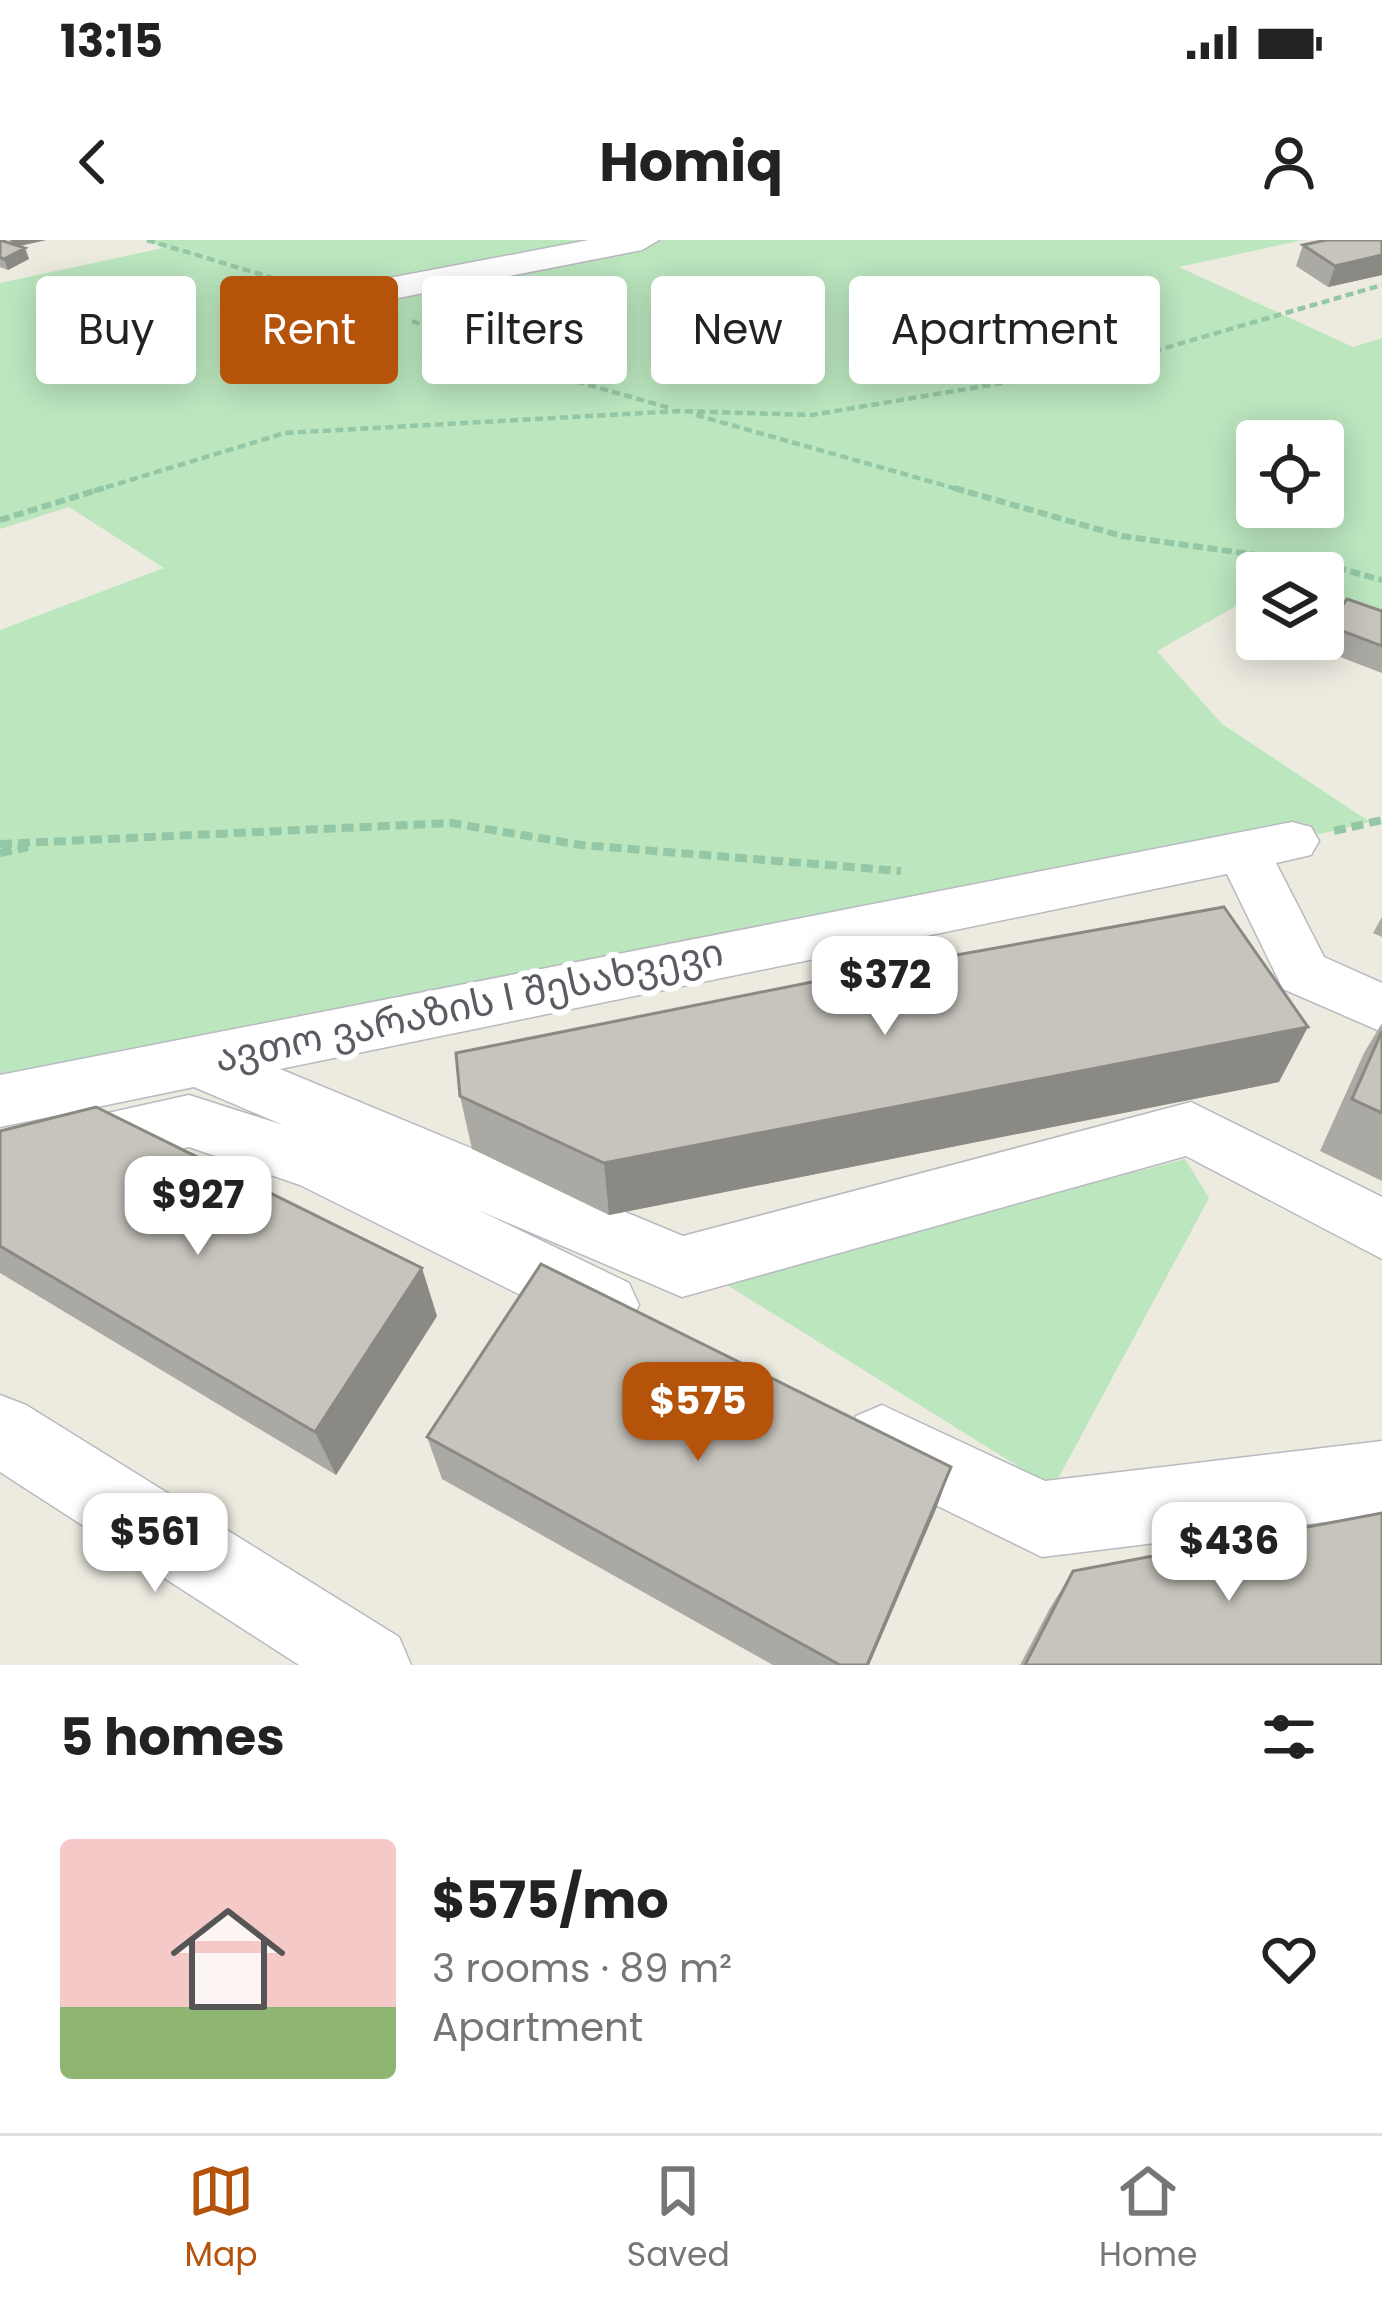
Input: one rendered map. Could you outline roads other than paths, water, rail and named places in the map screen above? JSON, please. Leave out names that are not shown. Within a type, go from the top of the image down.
[{"type":"street","points":[[398,287],[642,240]]},
{"type":"street","name":"ავთო ვარაზის I შესახვევი","points":[[0,1101],[1266,846],[1303,973],[1382,1009]]},
{"type":"street","points":[[197,1060],[682,1267],[1191,1128],[1382,1230]]},
{"type":"street","points":[[0,1163],[189,1121],[321,1166],[660,1332]]},
{"type":"street","points":[[830,1415],[1042,1519],[1382,1478]]},
{"type":"street","points":[[0,1430],[371,1665]]}]
